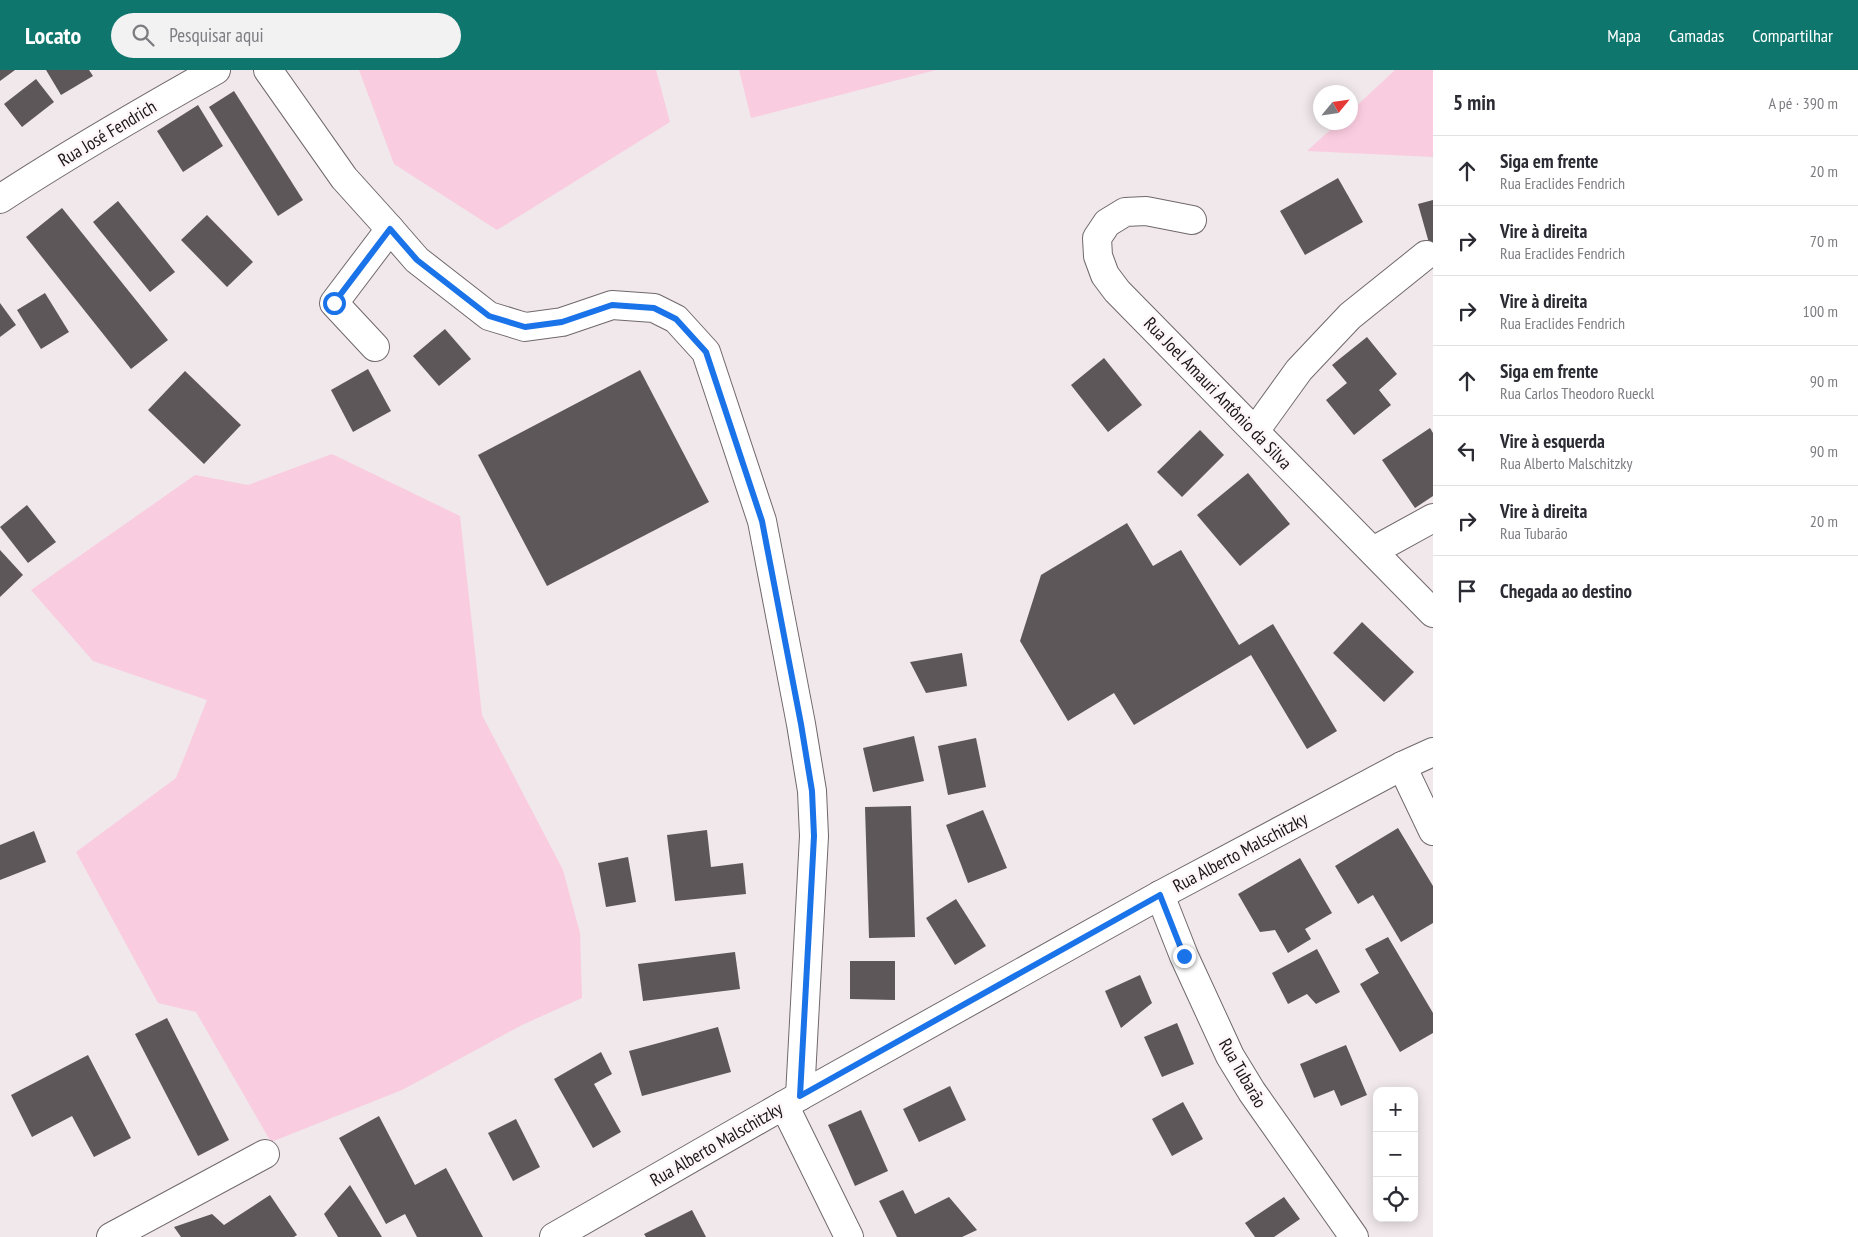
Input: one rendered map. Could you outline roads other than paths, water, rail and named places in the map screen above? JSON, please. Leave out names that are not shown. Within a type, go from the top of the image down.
[{"type":"street","name":"Rua José Fendrich","points":[[0,199],[58,161],[216,70]]},
{"type":"street","points":[[268,70],[344,178],[417,260],[489,316],[525,327],[562,322],[612,305],[654,308],[676,319],[706,352],[762,521],[812,791],[814,836],[792,1101],[849,1237]]},
{"type":"street","name":"Rua Joel Amauri Antônio da Silva","points":[[1192,220],[1146,211],[1125,212],[1107,223],[1097,238],[1098,256],[1105,275],[1117,291],[1433,613]]},
{"type":"street","points":[[375,347],[334,303],[390,229]]},
{"type":"street","points":[[1255,431],[1299,370],[1350,316],[1426,255]]},
{"type":"street","points":[[1373,551],[1433,518]]},
{"type":"street","name":"Rua Alberto Malschitzky","points":[[559,1236],[792,1101],[1160,895],[1432,750]]},
{"type":"street","points":[[1402,766],[1433,831]]},
{"type":"street","name":"Rua Tubarão","points":[[1160,895],[1184,956],[1230,1056],[1252,1092],[1354,1237]]},
{"type":"street","points":[[111,1237],[265,1154]]}]
